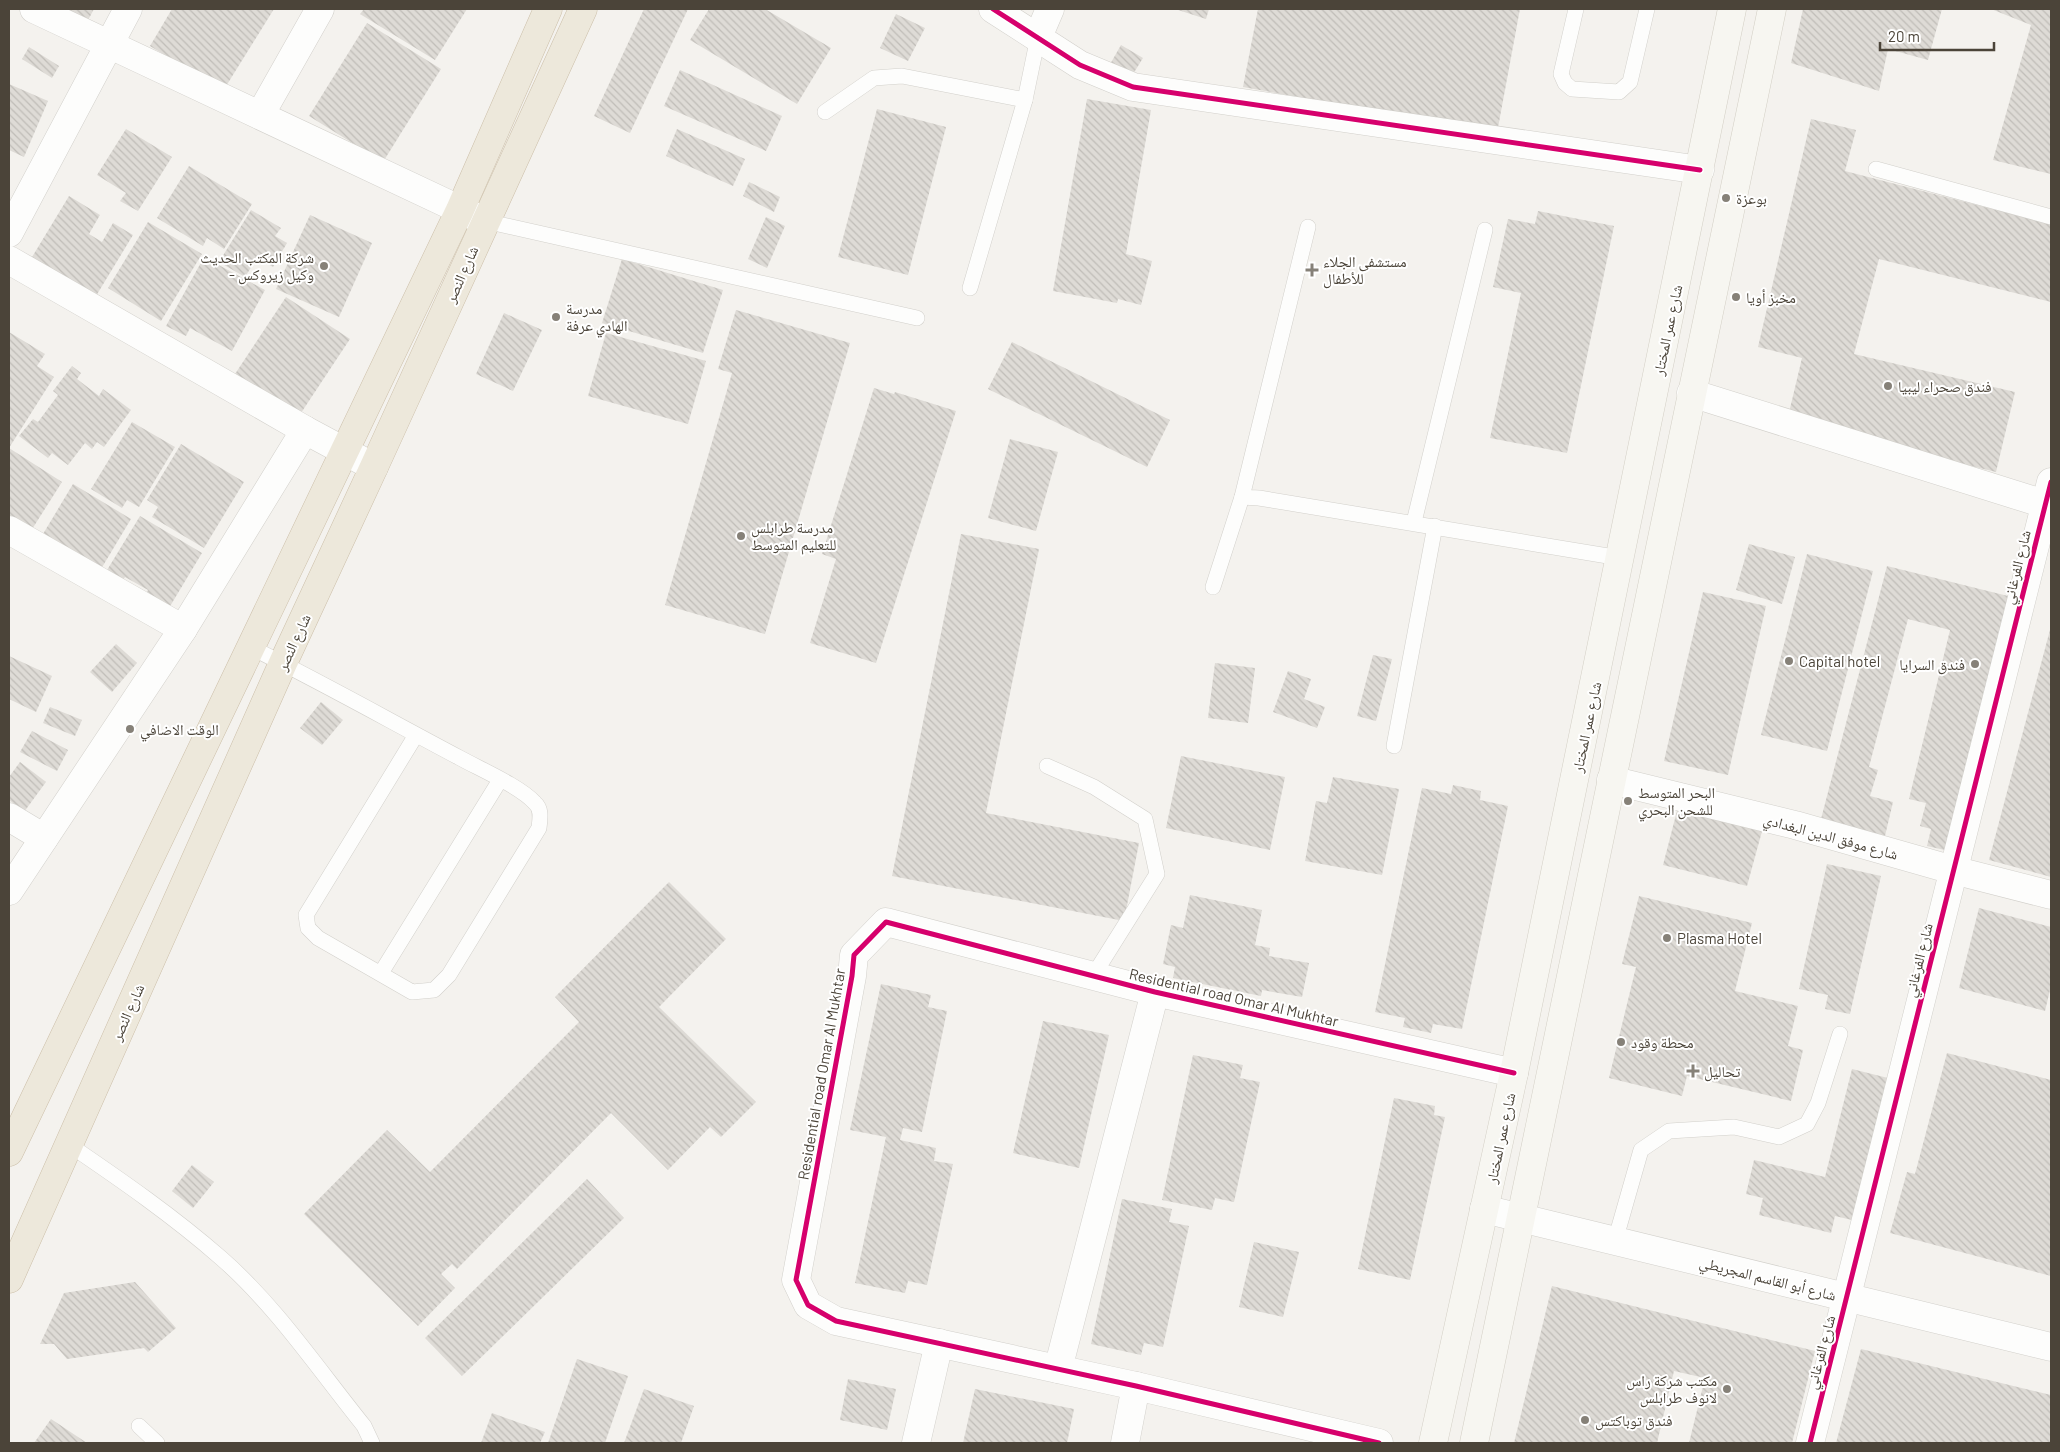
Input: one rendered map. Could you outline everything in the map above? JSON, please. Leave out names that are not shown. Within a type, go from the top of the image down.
[{"type":"highway","name":"شارع النصر","points":[[9,1152],[460,210],[548,9]]},
{"type":"highway","name":"شارع النصر","points":[[9,1279],[283,663],[583,9]]},
{"type":"main road","name":"شارع عمر المختار","points":[[1433,1443],[1514,1074],[1732,9]]},
{"type":"main road","points":[[1474,1443],[1772,9]]},
{"type":"street","points":[[34,9],[485,221]]},
{"type":"street","points":[[9,233],[128,9]]},
{"type":"street","points":[[260,115],[320,9]]},
{"type":"street","points":[[993,9],[1080,65],[1133,88],[1700,170]]},
{"type":"street","points":[[1038,37],[1050,9]]},
{"type":"street","points":[[9,260],[305,430],[374,467]]},
{"type":"street","points":[[1691,393],[2049,498]]},
{"type":"street","points":[[9,891],[183,629],[305,430]]},
{"type":"street","name":"شارع الفرغاني","points":[[1810,1443],[1848,1298],[1953,870],[2049,498]]},
{"type":"street","points":[[9,530],[183,629]]},
{"type":"street","name":"شارع موفق الدين البغدادي","points":[[1611,780],[1795,825],[2051,896]]},
{"type":"street","points":[[9,817],[44,838]]},
{"type":"street","name":"Residential road Omar Al Mukhtar","points":[[1379,1443],[1136,1386],[836,1321],[808,1305],[796,1280],[850,986],[854,955],[886,922],[1155,992],[1514,1074]]},
{"type":"street","points":[[1058,1369],[1155,992]]},
{"type":"street","name":"شارع أبو القاسم المجريطي","points":[[1484,1209],[2051,1348]]},
{"type":"street","points":[[916,1443],[939,1343]]},
{"type":"street","points":[[1125,1443],[1136,1386]]},
{"type":"lane","points":[[1576,9],[1561,74],[1565,83],[1572,90],[1619,92],[1630,82],[1647,9]]},
{"type":"lane","points":[[970,288],[1025,100],[1038,37]]},
{"type":"lane","points":[[825,112],[874,78],[902,76],[1025,100]]},
{"type":"lane","points":[[1876,169],[2051,217]]},
{"type":"lane","points":[[485,221],[917,318]]},
{"type":"lane","points":[[1213,587],[1242,497],[1308,227]]},
{"type":"lane","points":[[1414,522],[1485,230]]},
{"type":"lane","points":[[1242,497],[1414,522],[1620,558]]},
{"type":"lane","points":[[1394,746],[1435,526]]},
{"type":"lane","points":[[250,647],[283,663],[527,794],[538,805],[540,815],[539,828],[448,976],[434,990],[412,992],[318,938],[308,928],[306,915],[416,735]]},
{"type":"lane","points":[[1047,766],[1094,787],[1145,819],[1157,874],[1093,976]]},
{"type":"lane","points":[[381,974],[500,780]]},
{"type":"lane","points":[[1615,1241],[1640,1150],[1669,1131],[1734,1127],[1779,1137],[1807,1124],[1818,1103],[1840,1034]]},
{"type":"lane","points":[[68,1144],[162,1209],[222,1259],[276,1314],[364,1426],[372,1443]]},
{"type":"lane","points":[[138,1426],[157,1443]]},
{"type":"building","points":[[57,9],[94,9],[86,24]]},
{"type":"building","points":[[172,9],[274,9],[223,91],[150,46]]},
{"type":"building","points":[[364,9],[467,9],[435,60],[360,14]]},
{"type":"building","points":[[644,9],[688,9],[630,133],[594,116]]},
{"type":"building","points":[[709,9],[765,9],[831,48],[797,104],[690,40]]},
{"type":"building","points":[[1175,9],[1209,9],[1206,19]]},
{"type":"building","points":[[1258,9],[1520,9],[1497,133],[1243,87]]},
{"type":"building","points":[[1803,9],[1942,9],[1928,60],[1888,49],[1879,91],[1791,63]]},
{"type":"building","points":[[1991,9],[2051,9],[2051,174],[1993,160],[2031,25]]},
{"type":"building","points":[[896,14],[925,28],[908,61],[880,48]]},
{"type":"building","points":[[367,23],[441,69],[383,162],[309,116]]},
{"type":"building","points":[[1121,45],[1143,58],[1130,79],[1109,66]]},
{"type":"building","points":[[29,47],[59,66],[52,78],[22,59]]},
{"type":"building","points":[[680,70],[782,116],[766,151],[664,106]]},
{"type":"building","points":[[9,84],[48,101],[24,157],[9,150]]},
{"type":"building","points":[[1087,99],[1151,110],[1126,254],[1152,261],[1141,305],[1118,299],[1117,303],[1053,291]]},
{"type":"building","points":[[877,109],[946,127],[908,275],[838,257]]},
{"type":"building","points":[[1811,119],[1856,130],[1845,171],[2051,224],[2051,302],[1879,259],[1854,354],[2015,392],[1996,472],[1787,421],[1802,358],[1758,347]]},
{"type":"building","points":[[126,129],[172,157],[138,211],[120,201],[126,193],[97,175]]},
{"type":"building","points":[[677,129],[745,159],[733,186],[666,156]]},
{"type":"building","points":[[189,166],[252,204],[224,249],[207,238],[203,246],[157,218]]},
{"type":"building","points":[[749,182],[780,197],[774,212],[743,196]]},
{"type":"building","points":[[69,196],[100,215],[89,234],[102,242],[113,223],[133,235],[93,301],[29,262]]},
{"type":"building","points":[[251,210],[281,228],[275,236],[287,243],[273,267],[257,258],[245,277],[219,262]]},
{"type":"building","points":[[1538,211],[1614,226],[1567,453],[1490,438],[1521,293],[1493,287],[1508,219],[1535,224]]},
{"type":"building","name":"شركة المكتب الحديث - وكيل زيروكس","points":[[310,215],[372,243],[339,317],[276,289]]},
{"type":"building","points":[[766,217],[785,226],[767,268],[748,259]]},
{"type":"building","points":[[148,222],[202,254],[161,321],[108,288]]},
{"type":"building","points":[[204,257],[265,290],[232,351],[190,328],[186,336],[166,326]]},
{"type":"building","points":[[622,259],[723,290],[703,353],[602,323]]},
{"type":"building","points":[[286,297],[350,339],[299,416],[235,374]]},
{"type":"building","points":[[736,310],[850,343],[765,634],[665,605],[732,373],[718,369]]},
{"type":"building","points":[[504,313],[542,330],[513,391],[476,374]]},
{"type":"building","points":[[9,332],[45,354],[37,366],[54,377],[9,448]]},
{"type":"building","points":[[606,333],[706,361],[688,424],[588,396]]},
{"type":"building","points":[[1012,342],[1170,420],[1147,467],[988,389]]},
{"type":"building","points":[[72,366],[81,373],[77,379],[99,396],[103,389],[131,410],[104,447],[97,442],[92,449],[85,443],[68,465],[52,453],[48,458],[19,436],[33,419],[38,422],[58,395],[53,391]]},
{"type":"building","points":[[874,388],[894,394],[895,392],[956,411],[876,663],[810,643],[836,559],[822,554]]},
{"type":"building","points":[[132,422],[175,447],[139,507],[127,500],[122,508],[91,489]]},
{"type":"building","points":[[1010,439],[1058,452],[1036,531],[988,518]]},
{"type":"building","points":[[181,444],[244,482],[204,548],[152,517],[158,507],[147,500]]},
{"type":"building","points":[[9,448],[62,482],[29,534],[9,521]]},
{"type":"building","points":[[73,484],[131,519],[98,574],[40,539]]},
{"type":"building","points":[[140,516],[202,553],[166,613],[143,599],[148,590],[125,577],[120,585],[104,575]]},
{"type":"building","points":[[961,534],[1039,549],[986,813],[1139,843],[1124,921],[892,876]]},
{"type":"building","points":[[1749,544],[1795,557],[1782,604],[1736,590]]},
{"type":"building","points":[[1807,554],[1873,571],[1827,751],[1761,735]]},
{"type":"building","points":[[1887,566],[2012,597],[1949,851],[1927,846],[1931,829],[1920,826],[1926,803],[1909,799],[1950,630],[1908,619],[1869,767],[1878,770],[1870,796],[1893,802],[1885,836],[1821,819]]},
{"type":"building","points":[[1703,592],[1766,606],[1728,775],[1664,761]]},
{"type":"building","points":[[2051,626],[2051,877],[1989,860]]},
{"type":"building","points":[[116,644],[137,663],[112,692],[90,672]]},
{"type":"building","points":[[1373,655],[1392,659],[1376,721],[1357,716]]},
{"type":"building","points":[[9,656],[52,676],[36,712],[9,699]]},
{"type":"building","points":[[1215,663],[1255,668],[1248,723],[1208,718]]},
{"type":"building","points":[[1288,671],[1311,679],[1304,699],[1325,707],[1317,728],[1273,712]]},
{"type":"building","points":[[321,702],[343,720],[322,745],[300,728]]},
{"type":"building","points":[[50,707],[82,720],[75,736],[43,723]]},
{"type":"building","points":[[32,731],[68,750],[57,771],[20,752]]},
{"type":"building","points":[[1181,756],[1285,777],[1270,850],[1166,828]]},
{"type":"building","points":[[20,762],[46,782],[24,812],[9,800],[9,777]]},
{"type":"building","points":[[1333,777],[1399,789],[1382,875],[1305,861],[1316,801],[1327,803]]},
{"type":"building","points":[[1453,785],[1481,791],[1480,800],[1508,806],[1462,1029],[1433,1024],[1431,1033],[1403,1027],[1405,1018],[1375,1012],[1422,788],[1451,794]]},
{"type":"building","points":[[1679,803],[1764,824],[1747,886],[1663,865]]},
{"type":"building","points":[[1827,864],[1881,876],[1850,1014],[1825,1009],[1828,995],[1799,989]]},
{"type":"building","points":[[669,882],[726,939],[659,1007],[756,1102],[721,1137],[710,1127],[668,1170],[611,1113],[457,1269],[452,1264],[441,1274],[455,1288],[418,1326],[304,1214],[387,1130],[430,1172],[579,1022],[555,997]]},
{"type":"building","points":[[1190,895],[1262,910],[1255,945],[1270,948],[1269,956],[1309,963],[1302,997],[1262,990],[1261,996],[1173,978],[1175,967],[1163,964],[1171,925],[1183,928]]},
{"type":"building","points":[[1639,896],[1752,923],[1735,991],[1798,1006],[1788,1046],[1803,1050],[1791,1101],[1687,1076],[1682,1096],[1609,1078],[1636,967],[1622,964]]},
{"type":"building","points":[[1979,908],[2051,927],[2051,986],[2045,1011],[1959,988]]},
{"type":"building","points":[[881,984],[931,995],[928,1007],[947,1011],[922,1132],[903,1128],[900,1140],[936,1148],[934,1161],[953,1164],[927,1285],[908,1281],[905,1293],[855,1283],[886,1137],[850,1130]]},
{"type":"building","points":[[1043,1021],[1109,1035],[1079,1168],[1013,1153]]},
{"type":"building","points":[[1947,1053],[2051,1080],[2051,1276],[1890,1233],[1907,1172],[1915,1174]]},
{"type":"building","points":[[1193,1055],[1243,1065],[1240,1078],[1260,1082],[1234,1202],[1215,1198],[1212,1210],[1162,1200]]},
{"type":"building","points":[[1852,1069],[1888,1078],[1852,1220],[1835,1216],[1831,1233],[1759,1215],[1763,1198],[1746,1194],[1754,1160],[1825,1177]]},
{"type":"building","points":[[1394,1098],[1435,1106],[1434,1115],[1445,1117],[1410,1280],[1358,1269]]},
{"type":"building","points":[[192,1165],[214,1182],[193,1208],[172,1191]]},
{"type":"building","points":[[587,1179],[624,1218],[462,1376],[425,1338]]},
{"type":"building","points":[[1122,1199],[1172,1209],[1169,1222],[1189,1226],[1163,1347],[1144,1343],[1141,1355],[1091,1344]]},
{"type":"building","points":[[1254,1242],[1299,1252],[1283,1317],[1239,1307]]},
{"type":"building","points":[[135,1282],[176,1328],[148,1352],[144,1348],[67,1359],[54,1344],[40,1344],[64,1293]]},
{"type":"building","points":[[1552,1286],[1815,1351],[1792,1443],[1689,1443],[1705,1378],[1674,1371],[1657,1443],[1514,1443]]},
{"type":"building","points":[[1861,1349],[2051,1395],[2051,1443],[1836,1443]]},
{"type":"building","points":[[577,1359],[628,1376],[605,1443],[548,1443]]},
{"type":"building","points":[[848,1379],[896,1389],[887,1430],[840,1420]]},
{"type":"building","points":[[644,1389],[694,1406],[681,1443],[624,1443]]},
{"type":"building","points":[[975,1389],[1074,1409],[1067,1443],[963,1443]]},
{"type":"building","points":[[492,1413],[545,1432],[540,1443],[481,1443]]},
{"type":"building","points":[[51,1419],[87,1443],[34,1443]]},
{"type":"cycle path","points":[[993,9],[1080,65],[1133,87],[1700,170]]},
{"type":"cycle path","points":[[1810,1443],[2051,482]]},
{"type":"cycle path","points":[[1379,1443],[1136,1386],[836,1321],[808,1305],[796,1280],[852,976],[854,955],[886,922],[1155,992],[1514,1073]]},
{"type":"place","name":"بوعزة","points":[[1726,198]]},
{"type":"place","name":"شركة المكتب الحديث - وكيل زيروكس","points":[[324,266]]},
{"type":"place","name":"مستشفى الجلاء للأطفال","points":[[1312,270]]},
{"type":"place","name":"مخبز أويا","points":[[1736,297]]},
{"type":"place","name":"مدرسة الهادي عرفة","points":[[556,317]]},
{"type":"place","name":"فندق صحراء ليبيا","points":[[1888,386]]},
{"type":"place","name":"مدرسة طرابلس للتعليم المتوسط","points":[[741,536]]},
{"type":"place","name":"Capital hotel","points":[[1789,661]]},
{"type":"place","name":"فندق السرايا","points":[[1975,664]]},
{"type":"place","name":"الوقت الاضافي","points":[[130,729]]},
{"type":"place","name":"البحر المتوسط للشحن البحري","points":[[1628,801]]},
{"type":"place","name":"Plasma Hotel","points":[[1667,938]]},
{"type":"place","name":"محطة وقود","points":[[1621,1042]]},
{"type":"place","name":"تحاليل","points":[[1693,1071]]},
{"type":"place","name":"مكتب شركة راس لانوف طرابلس","points":[[1727,1389]]},
{"type":"place","name":"فندق توباكتس","points":[[1585,1420]]}]
